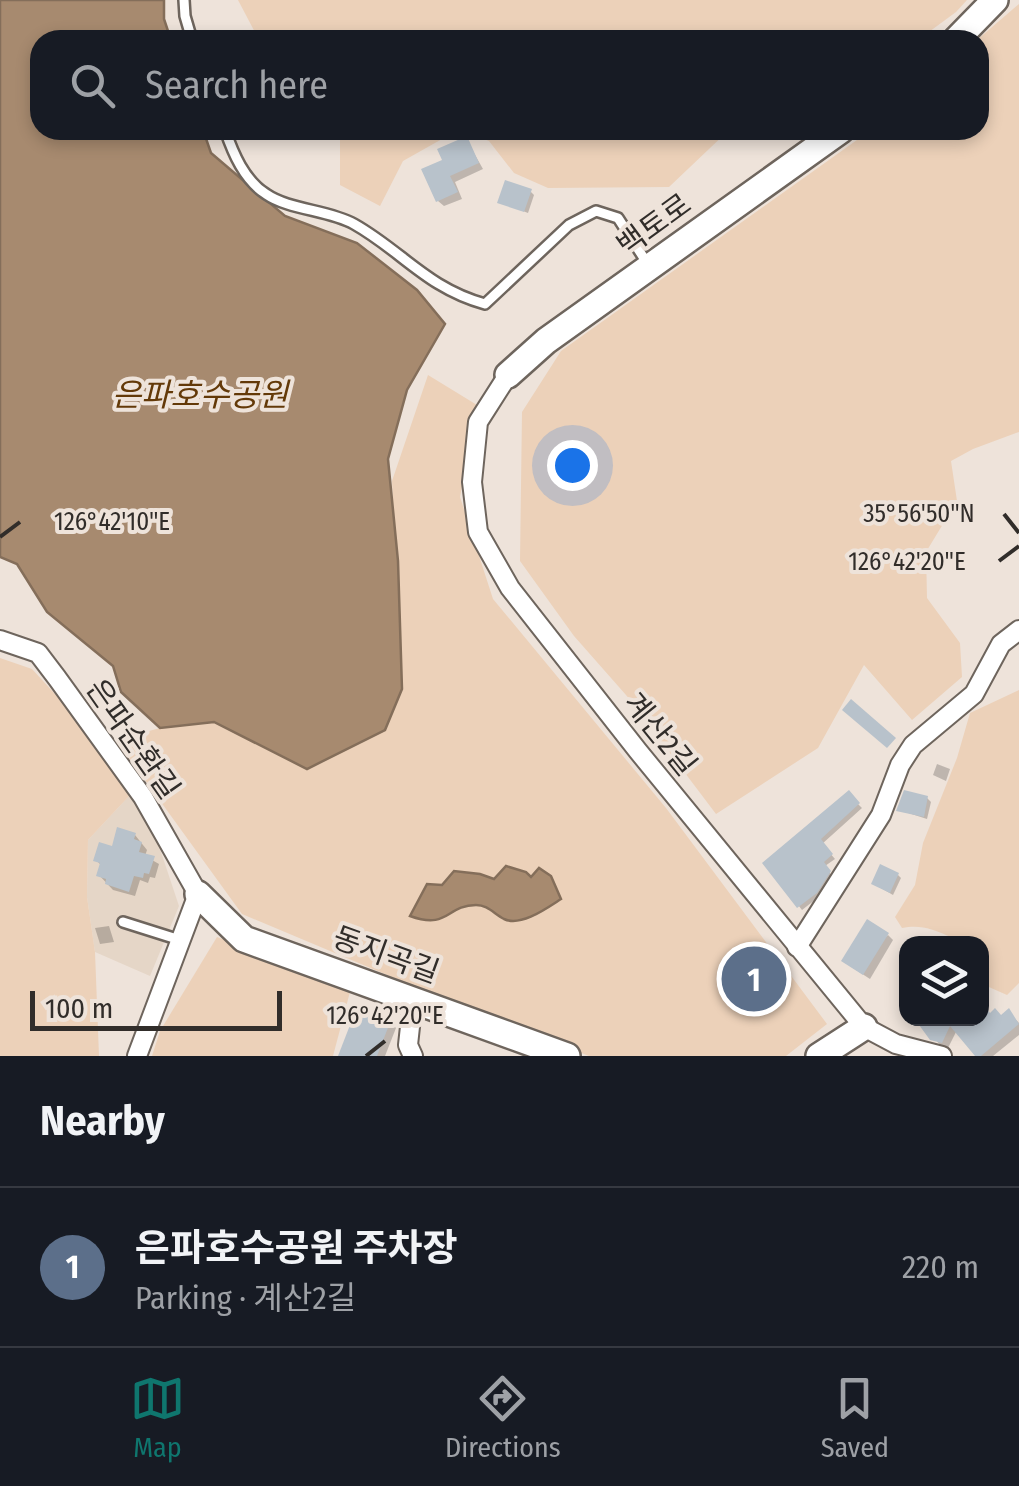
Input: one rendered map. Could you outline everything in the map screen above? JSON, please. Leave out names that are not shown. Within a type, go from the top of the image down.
[{"type":"street","points":[[966,30],[995,0]]},
{"type":"street","name":"백토로","points":[[508,375],[546,341],[827,140]]},
{"type":"street","name":"계산2길","points":[[508,375],[478,422],[472,482],[478,532],[510,588],[864,1027],[896,1044],[942,1056]]},
{"type":"street","points":[[797,947],[881,815],[900,766],[913,745],[974,694],[1001,644],[1019,630]]},
{"type":"street","name":"은파순환길","points":[[0,640],[38,654],[143,798],[198,894]]},
{"type":"street","points":[[137,1056],[198,894]]},
{"type":"street","name":"동지곡길","points":[[198,894],[244,939],[567,1056]]},
{"type":"street","points":[[413,999],[408,1045],[414,1056]]},
{"type":"street","points":[[819,1056],[864,1027]]},
{"type":"lane","points":[[184,0],[190,30]]},
{"type":"lane","points":[[228,140],[236,162],[266,194],[352,223],[425,278],[465,298],[485,304],[569,225],[596,211],[618,218],[650,268]]},
{"type":"lane","points":[[123,922],[180,940]]},
{"type":"shaded area","points":[[238,0],[967,0],[932,30],[254,30]]},
{"type":"shaded area","points":[[1019,4],[1019,432],[951,461],[957,501],[926,552],[927,598],[960,643],[962,677],[912,720],[864,665],[818,748],[716,814],[626,695],[574,636],[520,561],[522,412],[561,351],[857,140],[989,140],[989,30]]},
{"type":"shaded area","points":[[340,140],[440,140],[403,161],[380,206],[340,185]]},
{"type":"shaded area","points":[[718,140],[669,187],[548,188],[514,173],[489,141]]},
{"type":"shaded area","points":[[428,375],[477,405],[460,497],[493,599],[666,808],[827,1024],[786,1056],[589,1056],[242,914],[116,740],[160,728],[214,722],[307,769],[385,730],[402,689],[392,481]]},
{"type":"shaded area","points":[[0,658],[32,669],[66,706],[131,794],[88,840],[87,897],[95,952],[99,1056],[0,1056]]},
{"type":"shaded area","points":[[1019,690],[1019,983],[1007,995],[989,987],[989,936],[948,936],[924,928],[902,928],[895,917],[915,885],[923,843],[957,758],[970,713]]},
{"type":"shaded area","points":[[131,794],[158,843],[179,906],[150,976],[95,952],[87,897],[88,840]]},
{"type":"shaded area","points":[[217,937],[351,988],[333,1056],[152,1056],[160,1031]]},
{"type":"water","name":"은파호수공원","points":[[0,0],[164,0],[168,30],[30,30],[30,140],[206,140],[211,153],[285,216],[357,243],[417,290],[445,324],[407,390],[388,459],[398,561],[402,689],[385,730],[307,769],[214,722],[160,728],[121,692],[113,666],[47,612],[17,564],[0,557]]},
{"type":"water","points":[[506,866],[531,877],[539,868],[551,876],[561,899],[518,921],[504,919],[476,905],[440,919],[410,916],[427,884],[442,885],[454,871],[494,879]]},
{"type":"building","points":[[469,140],[479,163],[450,176],[458,192],[436,202],[421,169],[442,160],[437,149]]},
{"type":"building","points":[[505,180],[532,189],[524,212],[497,203]]},
{"type":"building","points":[[851,699],[896,738],[887,748],[842,710]]},
{"type":"building","points":[[849,790],[860,803],[821,839],[833,854],[824,862],[831,871],[817,893],[797,908],[762,863]]},
{"type":"building","points":[[904,790],[928,796],[924,817],[896,811]]},
{"type":"building","points":[[117,827],[136,833],[134,839],[142,842],[139,852],[155,856],[149,874],[144,873],[143,878],[134,876],[129,892],[105,884],[106,879],[96,876],[100,863],[93,861],[99,842],[112,846]]},
{"type":"building","points":[[880,864],[899,873],[890,893],[871,884]]},
{"type":"building","points":[[867,919],[889,933],[863,975],[841,961]]},
{"type":"building","points":[[357,1007],[391,1020],[377,1056],[338,1056]]},
{"type":"building","points":[[995,1008],[1001,1015],[1009,1008],[1019,1024],[981,1056],[975,1056],[950,1026],[989,1026],[989,1012]]},
{"type":"building","points":[[920,1026],[950,1026],[942,1043],[930,1040]]},
{"type":"place","name":"은파호수공원 주차장","points":[[754,979]]}]
